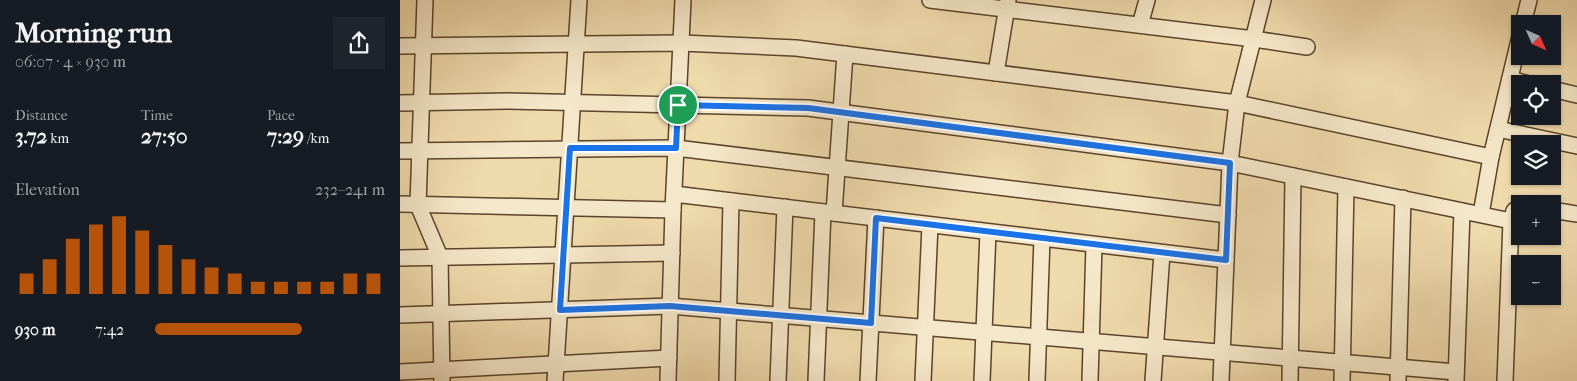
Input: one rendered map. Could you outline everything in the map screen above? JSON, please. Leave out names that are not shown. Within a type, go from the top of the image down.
[{"type":"street","points":[[425,0],[418,205],[440,257],[442,375]]},
{"type":"street","points":[[554,381],[574,102],[579,0]]},
{"type":"street","points":[[668,381],[682,0]]},
{"type":"street","points":[[930,0],[1008,4],[1140,25],[1254,38],[1307,47]]},
{"type":"street","points":[[1140,25],[1146,0]]},
{"type":"street","points":[[1221,381],[1230,163],[1237,103],[1263,0]]},
{"type":"street","points":[[1525,15],[1529,0]]},
{"type":"street","points":[[996,73],[1008,4]]},
{"type":"street","points":[[400,46],[681,43],[796,48],[1237,103],[1491,157]]},
{"type":"street","points":[[816,381],[819,319],[829,213],[837,167],[845,54]]},
{"type":"street","points":[[1481,214],[1491,157],[1513,65]]},
{"type":"street","points":[[1561,91],[1577,95]]},
{"type":"street","points":[[400,103],[507,101],[808,108],[1230,163],[1511,220],[1505,381]]},
{"type":"street","points":[[1498,129],[1577,146]]},
{"type":"street","points":[[400,151],[676,148],[1228,215]]},
{"type":"street","points":[[1290,381],[1293,176]]},
{"type":"street","points":[[1342,381],[1346,187]]},
{"type":"street","points":[[674,194],[1226,260]]},
{"type":"street","points":[[1398,374],[1403,198]]},
{"type":"street","points":[[728,381],[731,201]]},
{"type":"street","points":[[400,204],[673,210]]},
{"type":"street","points":[[778,381],[785,208]]},
{"type":"street","points":[[400,315],[670,306],[1342,362],[1398,374],[1456,377],[1462,211]]},
{"type":"street","points":[[1561,211],[1577,214]]},
{"type":"street","points":[[868,381],[876,218]]},
{"type":"street","points":[[923,381],[930,225]]},
{"type":"street","points":[[982,381],[988,232]]},
{"type":"street","points":[[1037,381],[1042,238]]},
{"type":"street","points":[[1090,381],[1094,244]]},
{"type":"street","points":[[400,258],[672,252]]},
{"type":"street","points":[[1153,381],[1162,253]]},
{"type":"street","points":[[400,372],[442,375],[556,364],[669,358]]},
{"type":"route","points":[[678,105],[808,108],[1230,163],[1226,260],[876,218],[871,323],[670,306],[560,310],[570,148],[676,148],[678,105]]}]
